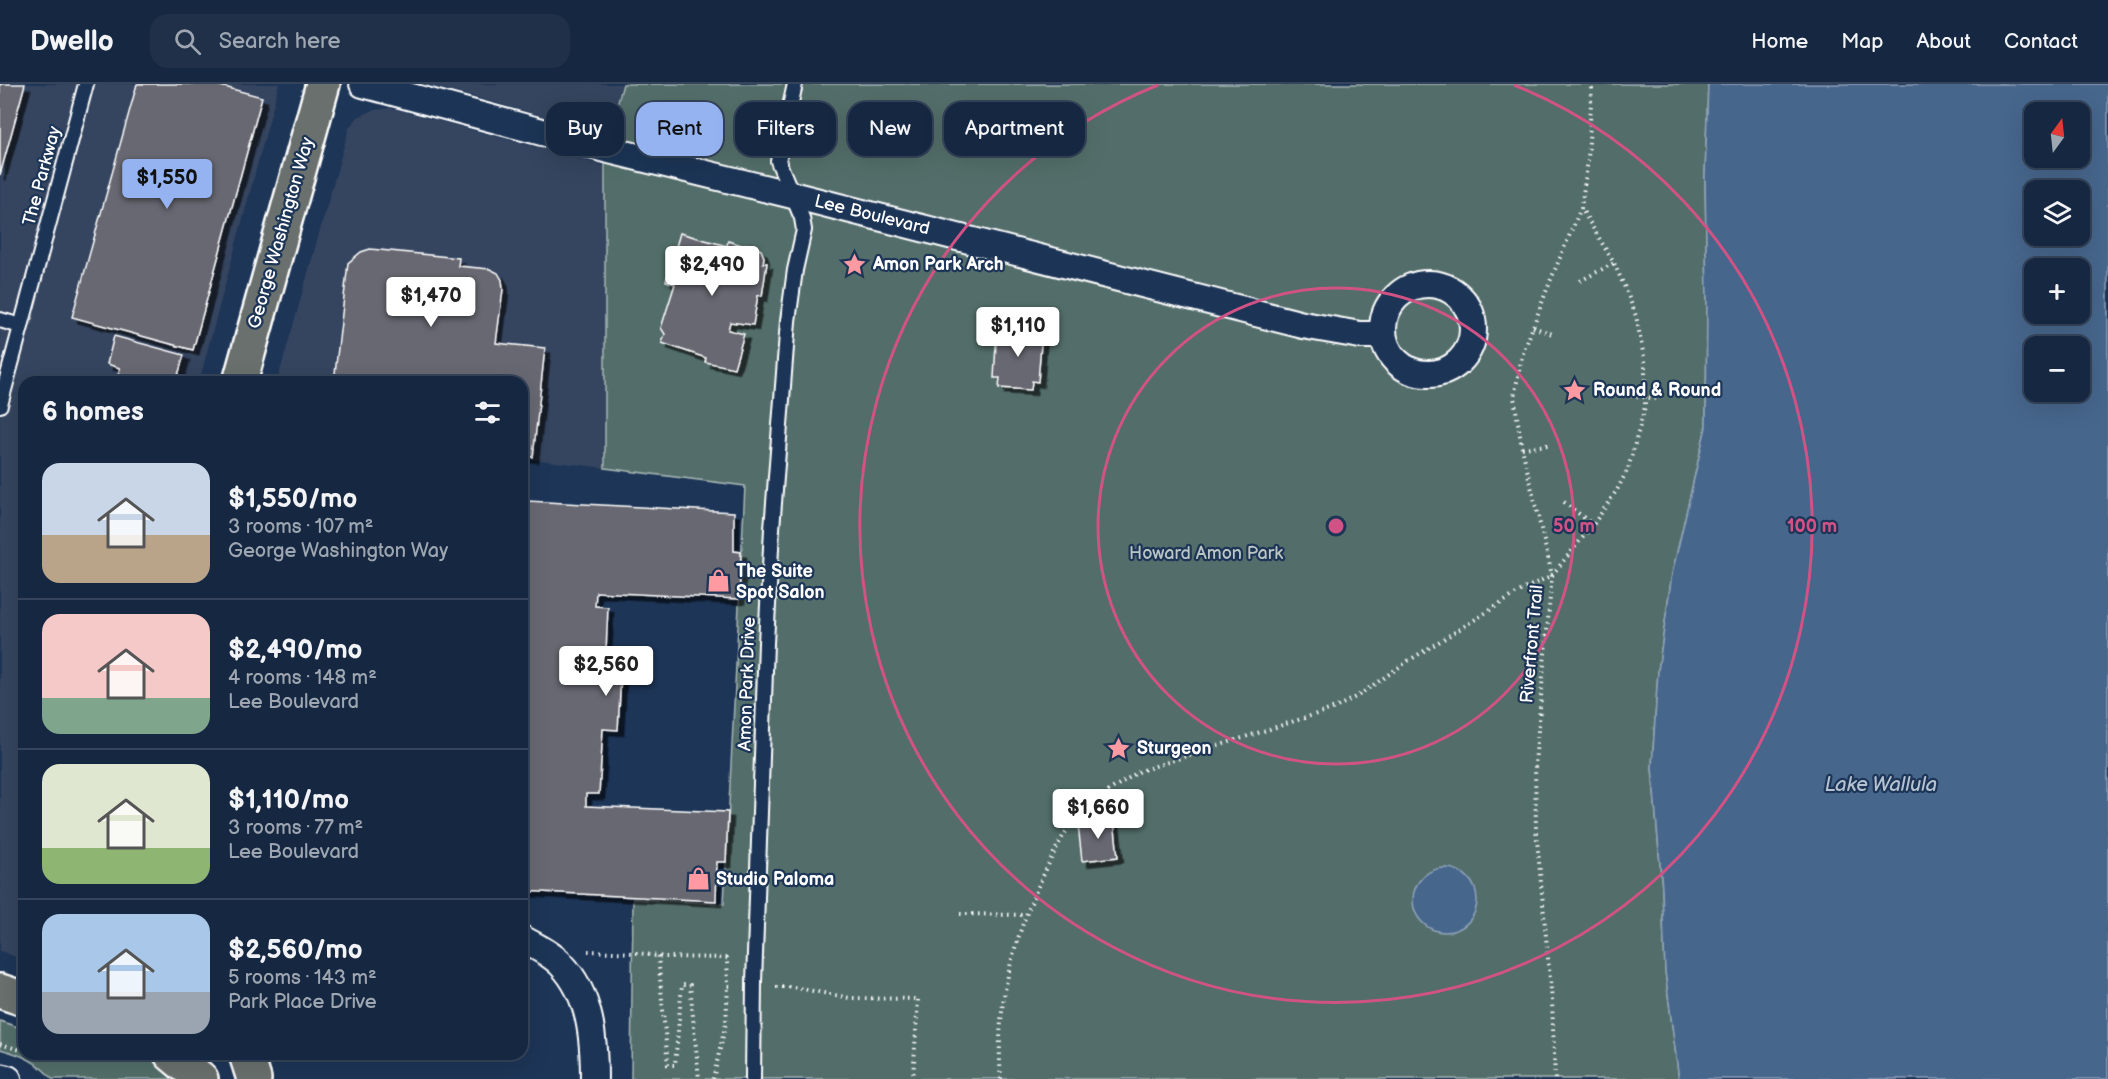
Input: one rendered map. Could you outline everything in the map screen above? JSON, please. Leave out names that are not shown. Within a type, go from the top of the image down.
[{"type":"main road","name":"George Washington Way","points":[[242,376],[323,84]]},
{"type":"main road","points":[[0,991],[18,997]]},
{"type":"main road","points":[[178,1060],[201,1079]]},
{"type":"main road","points":[[248,1060],[254,1079]]},
{"type":"street","name":"Lee Boulevard","points":[[363,84],[605,149],[1303,325],[1360,335],[1382,335]]},
{"type":"street","points":[[528,942],[561,964],[576,984],[590,1020],[594,1079]]},
{"type":"street","points":[[0,1077],[8,1079]]},
{"type":"lane","name":"The Parkway","points":[[0,405],[86,84]]},
{"type":"lane","name":"Amon Park Drive","points":[[753,1079],[754,982],[772,529],[789,312],[805,227],[778,160],[795,84]]},
{"type":"lane","points":[[0,320],[21,326]]},
{"type":"path","name":"Riverfront Trail","points":[[1555,1079],[1552,1001],[1536,829],[1535,764],[1552,575],[1522,448],[1514,397],[1522,356],[1581,208],[1588,160],[1592,84]]},
{"type":"path","points":[[1001,1079],[999,1036],[1007,976],[1026,915],[1062,838],[1078,816],[1119,784],[1140,771],[1335,708],[1359,695],[1416,656],[1524,589],[1552,575],[1593,525],[1617,490],[1628,469],[1641,426],[1646,396],[1645,362],[1636,316],[1614,262],[1581,208]]},
{"type":"path","points":[[1580,281],[1614,262]]},
{"type":"path","points":[[1533,327],[1555,335]]},
{"type":"path","points":[[1619,394],[1658,399]]},
{"type":"path","points":[[1522,448],[1548,445]]},
{"type":"path","points":[[1564,502],[1593,525]]},
{"type":"path","points":[[960,915],[1026,915]]},
{"type":"path","points":[[658,956],[668,1065],[675,1065],[682,985],[690,985],[699,1079]]},
{"type":"path","points":[[713,1079],[726,1023],[728,986]]},
{"type":"path","points":[[0,1044],[18,1049]]},
{"type":"path","points":[[138,1060],[165,1068],[169,1060]]},
{"type":"shaded area","points":[[0,84],[279,84],[201,376],[18,376],[18,958],[0,951]]},
{"type":"shaded area","points":[[426,84],[623,84],[618,102],[546,102],[546,117]]},
{"type":"shaded area","points":[[391,108],[546,150],[546,156],[568,156],[605,166],[605,468],[528,459],[528,376],[279,376],[349,128],[358,117],[374,110]]},
{"type":"green space","name":"Howard Amon Park","points":[[623,84],[1708,84],[1705,177],[1706,427],[1672,574],[1658,671],[1652,767],[1662,888],[1665,971],[1679,1079],[631,1079],[633,899],[724,904],[745,486],[605,468],[605,166],[606,156],[624,156],[624,102],[618,102]]},
{"type":"green space","points":[[0,1021],[18,1027],[18,1055],[0,1049]]},
{"type":"green space","points":[[29,1060],[163,1060],[185,1079],[52,1079]]},
{"type":"water","name":"Lake Wallula","points":[[1708,84],[2108,84],[2108,1079],[1679,1079],[1665,971],[1662,888],[1652,767],[1658,671],[1672,574],[1706,427],[1705,177]]},
{"type":"water","points":[[1445,868],[1457,870],[1468,877],[1475,888],[1477,900],[1475,912],[1468,923],[1457,930],[1445,932],[1433,930],[1422,923],[1415,912],[1413,900],[1415,888],[1422,877],[1433,870]]},
{"type":"building","points":[[0,84],[25,84],[0,175]]},
{"type":"building","points":[[137,84],[213,84],[262,97],[193,350],[72,317]]},
{"type":"building","points":[[680,233],[727,246],[728,241],[754,246],[761,250],[764,257],[763,263],[767,263],[762,296],[758,295],[753,325],[730,322],[728,330],[744,334],[734,368],[705,362],[706,358],[662,343],[665,334],[661,328],[675,284],[666,281]]},
{"type":"building","points":[[370,249],[459,258],[458,266],[490,269],[498,273],[503,289],[496,343],[545,348],[533,457],[528,457],[528,376],[335,376],[348,263],[361,252]]},
{"type":"building","points":[[997,328],[1042,331],[1038,382],[1032,381],[1031,390],[999,388],[1000,378],[994,378]]},
{"type":"building","points":[[114,336],[184,355],[178,376],[118,376],[120,368],[107,364]]},
{"type":"building","points":[[528,501],[734,512],[734,551],[741,552],[739,599],[596,592],[595,606],[608,607],[605,673],[621,674],[618,730],[603,729],[599,794],[586,794],[586,806],[728,812],[726,862],[717,862],[716,901],[528,891]]},
{"type":"building","points":[[1114,820],[1118,857],[1082,861],[1078,824]]},
{"type":"place","name":"Amon Park Arch","points":[[855,264]]},
{"type":"place","name":"Round & Round","points":[[1575,390]]},
{"type":"place","name":"The Suite Spot Salon","points":[[718,581]]},
{"type":"place","name":"Sturgeon","points":[[1119,748]]},
{"type":"place","name":"Studio Paloma","points":[[698,879]]}]
